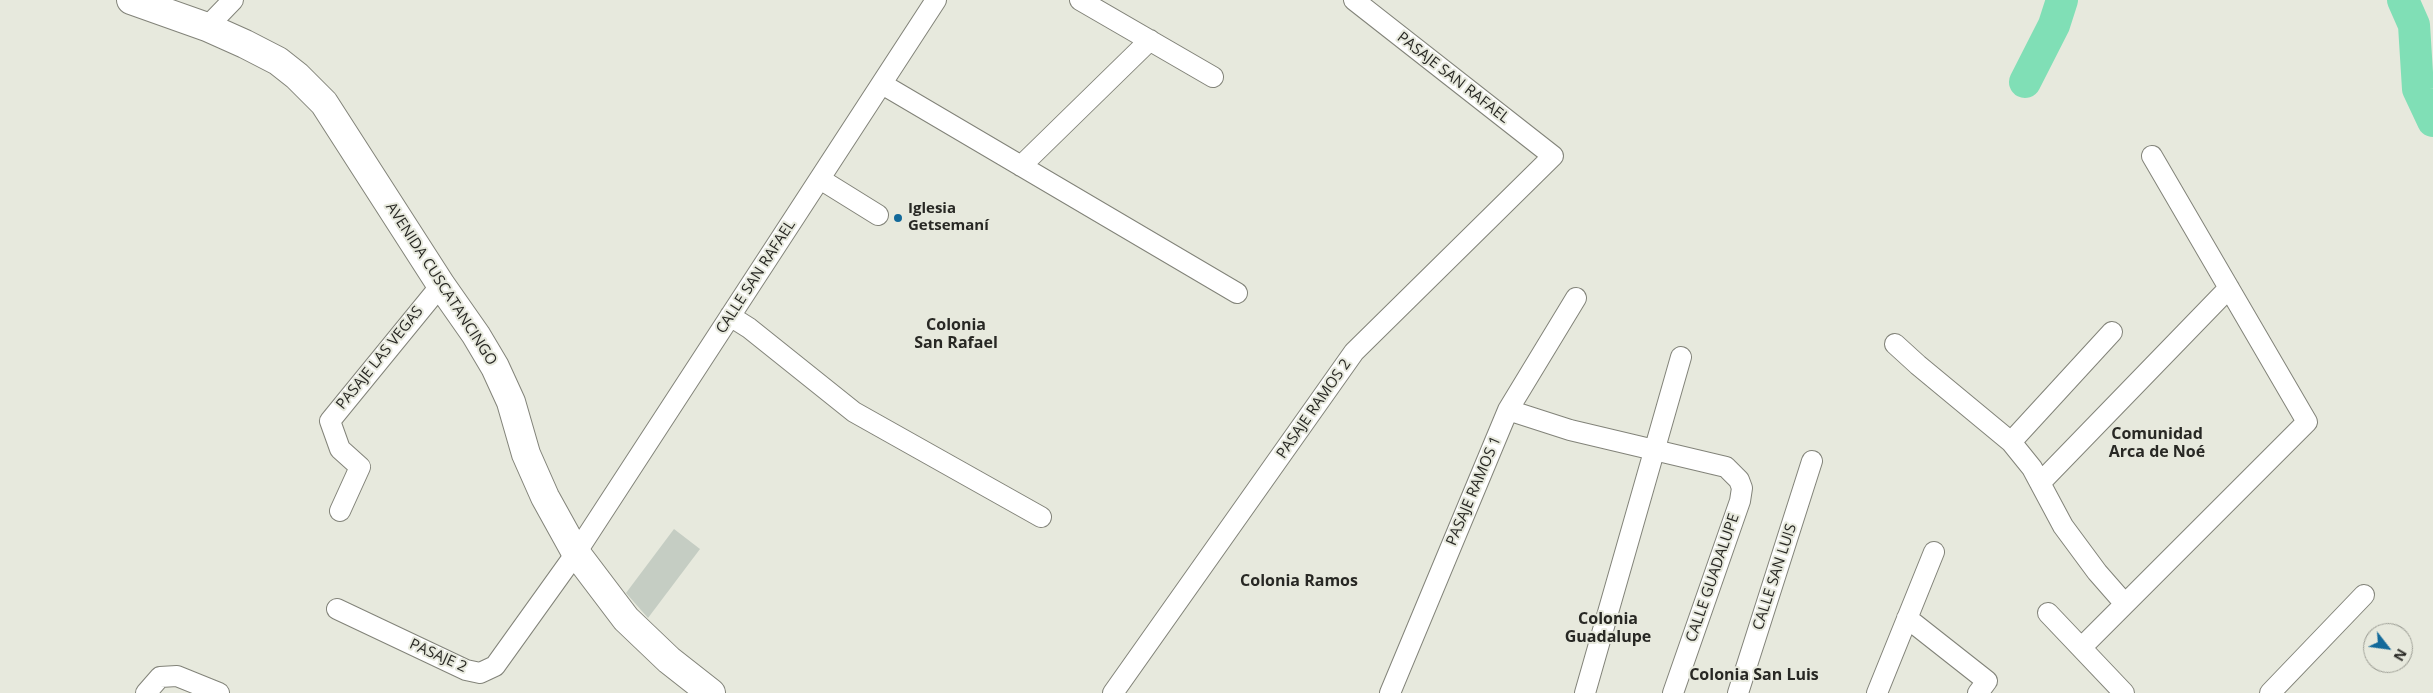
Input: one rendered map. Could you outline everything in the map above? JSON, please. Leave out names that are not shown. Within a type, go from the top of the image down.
[{"type":"street","points":[[208,27],[233,0]]},
{"type":"street","name":"CALLE SAN RAFAEL","points":[[576,553],[936,0]]},
{"type":"street","points":[[1080,0],[1214,77]]},
{"type":"street","name":"PASAJE SAN RAFAEL","points":[[1354,0],[1552,156]]},
{"type":"street","name":"AVENIDA CUSCATANCINGO","points":[[136,1],[208,27],[278,62],[311,88],[324,103],[441,285],[476,335],[495,368],[511,402],[526,454],[545,497],[576,553],[626,619],[669,660],[711,693]]},
{"type":"street","points":[[1021,166],[1150,40]]},
{"type":"street","points":[[882,84],[1237,293]]},
{"type":"street","name":"PASAJE RAMOS 2","points":[[1113,693],[1354,352],[1552,156]]},
{"type":"street","points":[[2082,647],[2307,422],[2152,156]]},
{"type":"street","points":[[820,179],[878,215]]},
{"type":"street","name":"PASAJE LAS VEGAS","points":[[340,510],[360,467],[340,449],[330,420],[441,285]]},
{"type":"street","points":[[2040,483],[2230,288]]},
{"type":"street","name":"PASAJE RAMOS 1","points":[[1390,693],[1508,410],[1576,298]]},
{"type":"street","points":[[730,316],[749,328],[854,412],[1041,517]]},
{"type":"street","points":[[2011,442],[2112,332]]},
{"type":"street","points":[[1895,344],[2011,442],[2032,468],[2063,526],[2097,572],[2125,604]]},
{"type":"street","points":[[1585,693],[1681,357]]},
{"type":"street","points":[[1508,410],[1570,430],[1654,449]]},
{"type":"street","name":"CALLE GUADALUPE","points":[[1654,449],[1726,467],[1739,480],[1742,488],[1740,501],[1674,693]]},
{"type":"street","name":"CALLE SAN LUIS","points":[[1738,693],[1812,461]]},
{"type":"street","points":[[1877,693],[1934,552]]},
{"type":"street","name":"PASAJE 2","points":[[337,608],[466,670],[480,673],[495,666],[576,553]]},
{"type":"street","points":[[2281,689],[2364,596]]},
{"type":"street","points":[[2048,613],[2124,693]]},
{"type":"street","points":[[1907,618],[1987,681],[1978,693]]},
{"type":"street","points":[[146,693],[160,677],[177,676],[219,693]]},
{"type":"building","points":[[674,529],[700,549],[648,618],[626,593]]},
{"type":"waterway","points":[[2025,82],[2054,25],[2062,0]]},
{"type":"waterway","points":[[2403,0],[2414,25],[2418,89],[2433,121]]},
{"type":"place","name":"Iglesia Getsemaní","points":[[898,218]]},
{"type":"district","name":"Colonia San Rafael","points":[[956,334]]},
{"type":"district","name":"Comunidad Arca de Noé","points":[[2157,443]]},
{"type":"district","name":"Colonia Ramos","points":[[1299,581]]},
{"type":"district","name":"Colonia Guadalupe","points":[[1608,628]]},
{"type":"district","name":"Colonia San Luis","points":[[1754,675]]}]
